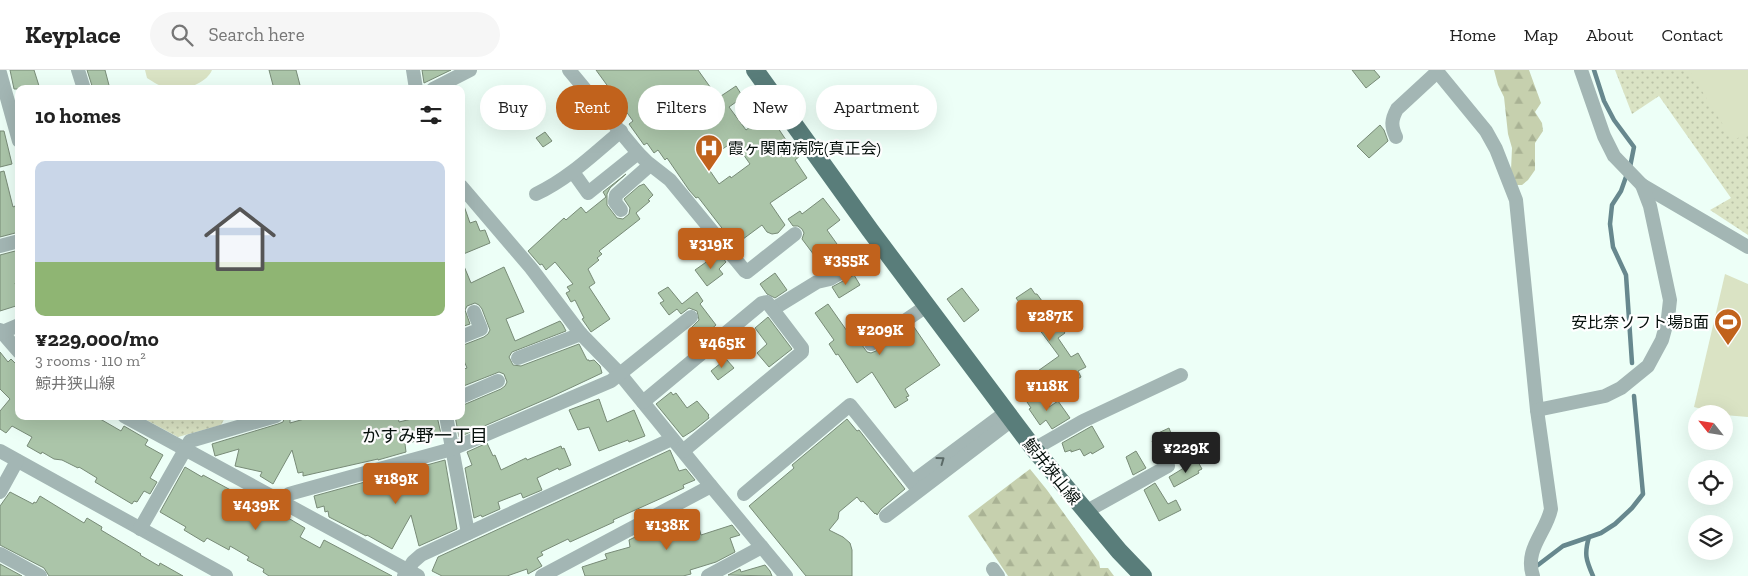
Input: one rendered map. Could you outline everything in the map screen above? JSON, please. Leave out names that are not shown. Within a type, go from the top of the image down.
[{"type":"main road","name":"鯨井狭山線","points":[[754,70],[870,230],[928,305],[1034,450],[1119,551],[1143,576]]},
{"type":"street","points":[[78,70],[83,85]]},
{"type":"street","points":[[413,70],[415,85]]},
{"type":"street","points":[[441,85],[470,70]]},
{"type":"street","points":[[569,70],[638,153],[670,180],[745,271],[747,272],[794,234]]},
{"type":"street","points":[[1581,70],[1604,136],[1614,156],[1642,185],[1748,247]]},
{"type":"street","points":[[1396,137],[1392,127],[1392,116],[1436,71],[1486,131],[1496,149],[1516,200],[1537,410],[1551,509],[1549,518],[1534,544],[1530,558],[1533,576]]},
{"type":"street","points":[[0,73],[15,127]]},
{"type":"street","points":[[536,194],[554,186],[620,131]]},
{"type":"street","points":[[572,172],[588,193],[638,153]]},
{"type":"street","points":[[621,210],[615,202],[616,195],[650,164]]},
{"type":"street","points":[[1537,410],[1596,398],[1621,388],[1648,366],[1662,340],[1668,318],[1670,300],[1650,206],[1642,185]]},
{"type":"street","points":[[465,191],[531,268],[581,334],[620,374],[786,576]]},
{"type":"street","points":[[0,246],[15,242]]},
{"type":"street","points":[[773,309],[817,282],[830,279],[884,246]]},
{"type":"street","points":[[643,402],[762,303],[767,302],[773,309],[802,348],[802,352],[683,451]]},
{"type":"street","points":[[871,344],[928,305]]},
{"type":"street","points":[[465,335],[480,329],[474,312]]},
{"type":"street","points":[[284,502],[289,494],[452,449],[611,381],[691,317]]},
{"type":"street","points":[[15,327],[1,332],[15,348]]},
{"type":"street","points":[[518,358],[581,334]]},
{"type":"street","points":[[1034,450],[1083,421],[1181,375]]},
{"type":"street","points":[[465,395],[498,381]]},
{"type":"street","points":[[744,494],[850,405],[915,487]]},
{"type":"street","points":[[886,516],[915,487],[1009,416]]},
{"type":"street","points":[[131,420],[284,502],[410,574],[421,555],[672,439]]},
{"type":"street","points":[[140,529],[190,441],[235,422],[249,420]]},
{"type":"street","points":[[447,420],[468,533]]},
{"type":"street","points":[[0,451],[225,576]]},
{"type":"street","points":[[0,492],[17,461]]},
{"type":"street","points":[[1086,512],[1168,466]]},
{"type":"street","points":[[542,576],[711,486]]},
{"type":"street","points":[[708,576],[762,548]]},
{"type":"street","points":[[0,554],[40,576]]},
{"type":"green space","points":[[145,70],[212,70],[205,79],[194,85],[159,85],[147,78]]},
{"type":"green space","points":[[1494,70],[1529,70],[1541,103],[1535,112],[1542,123],[1543,131],[1535,143],[1535,170],[1522,185],[1517,185],[1511,170],[1512,148],[1508,134],[1504,97]]},
{"type":"green space","points":[[1615,70],[1748,70],[1748,235],[1710,210],[1731,198],[1659,96],[1632,114]]},
{"type":"green space","points":[[1689,70],[1748,70],[1748,132],[1733,141]]},
{"type":"green space","name":"安比奈ソフト場B面","points":[[1725,274],[1748,284],[1748,417],[1733,416],[1733,405],[1694,405]]},
{"type":"green space","points":[[146,420],[224,420],[221,425],[178,437]]},
{"type":"green space","points":[[1030,469],[1099,562],[1100,568],[1108,568],[1114,576],[1008,576],[968,516]]},
{"type":"building","points":[[10,70],[34,70],[39,85],[15,85],[14,89]]},
{"type":"building","points":[[87,70],[105,70],[109,85],[92,85]]},
{"type":"building","points":[[269,70],[296,70],[300,85],[273,85]]},
{"type":"building","points":[[422,70],[451,70],[424,83]]},
{"type":"building","points":[[596,70],[698,70],[709,85],[638,85],[638,130],[725,130],[725,93],[735,87],[735,103],[729,107],[735,115],[735,130],[779,130],[790,146],[792,144],[800,156],[795,160],[807,178],[770,203],[785,225],[778,233],[772,234],[767,232],[762,225],[735,245],[698,197],[696,198],[689,190],[667,158],[665,160],[658,150],[654,153],[647,143],[644,145],[629,124],[633,121],[628,114],[628,85],[607,85]],"holes":[[[734,141],[750,164],[731,178],[730,176],[719,184],[704,162]]]},
{"type":"building","points":[[1352,70],[1374,70],[1380,77],[1366,88]]},
{"type":"building","points":[[1380,125],[1388,141],[1369,158],[1357,146]]},
{"type":"building","points":[[0,131],[4,131],[12,164],[0,167]]},
{"type":"building","points":[[545,132],[552,141],[543,147],[536,138]]},
{"type":"building","points":[[4,171],[13,207],[15,206],[15,233],[0,237],[0,172]]},
{"type":"building","points":[[626,174],[610,188],[607,194],[607,205],[617,218],[623,219],[629,214],[630,208],[624,199],[639,186],[644,184],[653,195],[648,200],[650,201],[636,213],[640,219],[599,251],[602,254],[597,258],[599,260],[588,269],[595,283],[589,287],[610,319],[591,332],[582,319],[584,318],[575,300],[571,302],[566,293],[570,291],[567,287],[573,284],[555,262],[546,270],[528,251],[564,218],[566,220],[581,207],[586,213],[606,197],[603,192]]},
{"type":"building","points":[[823,198],[840,220],[827,230],[837,244],[834,246],[844,260],[826,271],[802,239],[804,233],[802,229],[798,226],[793,226],[788,219],[800,211],[802,214]]},
{"type":"building","points":[[465,209],[470,223],[476,221],[480,231],[485,230],[490,243],[465,253]]},
{"type":"building","points":[[15,251],[15,306],[0,311],[0,255]]},
{"type":"building","points":[[719,253],[726,262],[719,269],[723,274],[707,286],[695,270]]},
{"type":"building","points":[[504,267],[524,312],[506,319],[515,341],[560,321],[566,331],[512,352],[509,357],[513,365],[521,366],[579,344],[587,360],[594,360],[600,366],[602,373],[459,437],[456,420],[465,420],[465,404],[501,389],[507,382],[504,374],[499,372],[465,385],[465,369],[467,368],[465,363],[465,344],[484,337],[490,330],[479,305],[475,303],[467,306],[465,310],[465,269],[471,283]]},
{"type":"building","points":[[775,273],[787,290],[775,298],[767,294],[760,284]]},
{"type":"building","points":[[854,275],[860,285],[839,298],[832,287]]},
{"type":"building","points":[[668,287],[682,304],[697,292],[703,301],[700,304],[716,325],[708,332],[710,335],[702,342],[691,328],[699,320],[697,311],[689,308],[681,314],[677,309],[669,315],[660,303],[664,301],[658,293]]},
{"type":"building","points":[[962,288],[979,310],[964,322],[947,299]]},
{"type":"building","points":[[1031,288],[1065,333],[1058,338],[1071,357],[1078,353],[1086,367],[1078,371],[1081,377],[1076,380],[1072,374],[1073,377],[1062,383],[1056,373],[1035,388],[1028,378],[1059,356],[1016,298]]},
{"type":"building","points":[[828,304],[847,331],[868,316],[878,329],[863,340],[862,345],[867,352],[876,351],[914,327],[940,365],[905,389],[909,396],[906,397],[908,400],[895,408],[872,372],[857,383],[838,354],[836,355],[829,344],[834,340],[815,313]]},
{"type":"building","points":[[465,310],[470,324],[465,326]]},
{"type":"building","points":[[768,317],[792,349],[769,367],[757,353],[767,344],[755,328]]},
{"type":"building","points":[[0,352],[8,362],[11,359],[15,363],[15,420],[102,420],[121,431],[124,426],[148,440],[145,445],[163,455],[150,478],[157,482],[150,494],[144,491],[137,502],[134,501],[132,504],[95,482],[97,478],[79,467],[54,459],[42,452],[41,454],[27,446],[32,437],[12,426],[6,433],[0,429],[0,411],[10,399],[0,389]]},
{"type":"building","points":[[726,359],[734,368],[718,380],[711,371]]},
{"type":"building","points":[[671,392],[673,395],[676,393],[687,408],[697,401],[709,415],[709,418],[683,437],[656,404]]},
{"type":"building","points":[[1038,393],[1049,407],[1058,401],[1070,418],[1052,429],[1046,420],[1040,425],[1029,409],[1031,408],[1027,402]]},
{"type":"building","points":[[599,399],[607,422],[634,410],[645,436],[599,451],[589,427],[578,430],[569,410]]},
{"type":"building","points":[[847,419],[857,431],[859,430],[905,489],[881,509],[877,515],[857,497],[839,512],[838,519],[829,530],[850,543],[852,550],[852,576],[806,576],[749,506],[794,468],[792,465]]},
{"type":"building","points":[[284,420],[290,420],[290,423],[301,420],[399,420],[399,422],[407,420],[438,420],[441,434],[405,444],[406,452],[303,476],[303,472],[298,473],[292,450],[273,484],[260,476],[262,472],[235,466],[239,449],[215,456],[212,444],[283,422]]},
{"type":"building","points":[[1092,426],[1104,447],[1084,456],[1080,449],[1065,452],[1062,443]]},
{"type":"building","points":[[1169,428],[1174,441],[1167,444],[1169,448],[1158,453],[1152,441],[1156,439],[1154,435]]},
{"type":"building","points":[[487,443],[493,456],[495,455],[501,470],[526,458],[527,460],[561,446],[562,449],[564,448],[571,465],[559,470],[558,468],[537,478],[542,490],[523,498],[521,493],[498,502],[500,509],[482,517],[481,515],[474,518],[465,468],[472,465],[467,452]]},
{"type":"building","points":[[670,450],[679,471],[686,469],[695,480],[683,485],[684,488],[613,520],[614,522],[570,542],[568,539],[541,552],[543,555],[537,558],[542,566],[528,574],[527,569],[507,576],[442,576],[432,571],[438,557]]},
{"type":"building","points":[[1136,451],[1146,468],[1133,475],[1126,457]]},
{"type":"building","points":[[445,460],[457,529],[419,546],[411,515],[392,549],[329,517],[328,511],[325,512],[324,506],[317,508],[314,496]]},
{"type":"building","points":[[1197,460],[1202,469],[1198,471],[1199,473],[1174,487],[1169,477]]},
{"type":"building","points":[[185,467],[238,494],[241,490],[305,528],[300,537],[320,548],[324,540],[392,576],[269,576],[263,572],[264,569],[247,560],[249,557],[230,546],[229,550],[207,538],[204,542],[184,530],[186,527],[160,512]]},
{"type":"building","points":[[1155,483],[1168,504],[1176,500],[1181,510],[1159,521],[1144,490]]},
{"type":"building","points":[[10,492],[33,504],[34,502],[36,503],[40,496],[84,523],[87,518],[102,527],[101,530],[140,555],[159,566],[160,563],[183,576],[49,576],[44,568],[0,545],[0,506]]},
{"type":"building","points":[[689,511],[690,515],[695,513],[701,535],[732,525],[740,535],[730,538],[735,552],[716,562],[690,570],[691,574],[683,576],[585,576],[582,567],[607,559],[605,554],[630,547],[629,540],[675,518],[674,516]]},
{"type":"building","points":[[0,564],[22,576],[0,576]]},
{"type":"building","points":[[765,565],[772,576],[728,575],[740,569],[741,572]]},
{"type":"waterway","points":[[1594,70],[1604,101],[1614,120],[1634,147],[1630,167]]},
{"type":"waterway","points":[[1627,174],[1621,191],[1612,205],[1610,224],[1613,247],[1626,275],[1632,363]]},
{"type":"waterway","points":[[1538,565],[1563,546],[1601,533],[1615,524],[1632,508],[1643,494],[1634,396]]},
{"type":"waterway","points":[[1589,537],[1586,557],[1593,576]]},
{"type":"place","name":"霞ヶ関南病院(真正会)","points":[[709,172]]},
{"type":"place","name":"安比奈ソフト場B面","points":[[1728,346]]},
{"type":"district","name":"かすみ野一丁目","points":[[425,436]]}]
